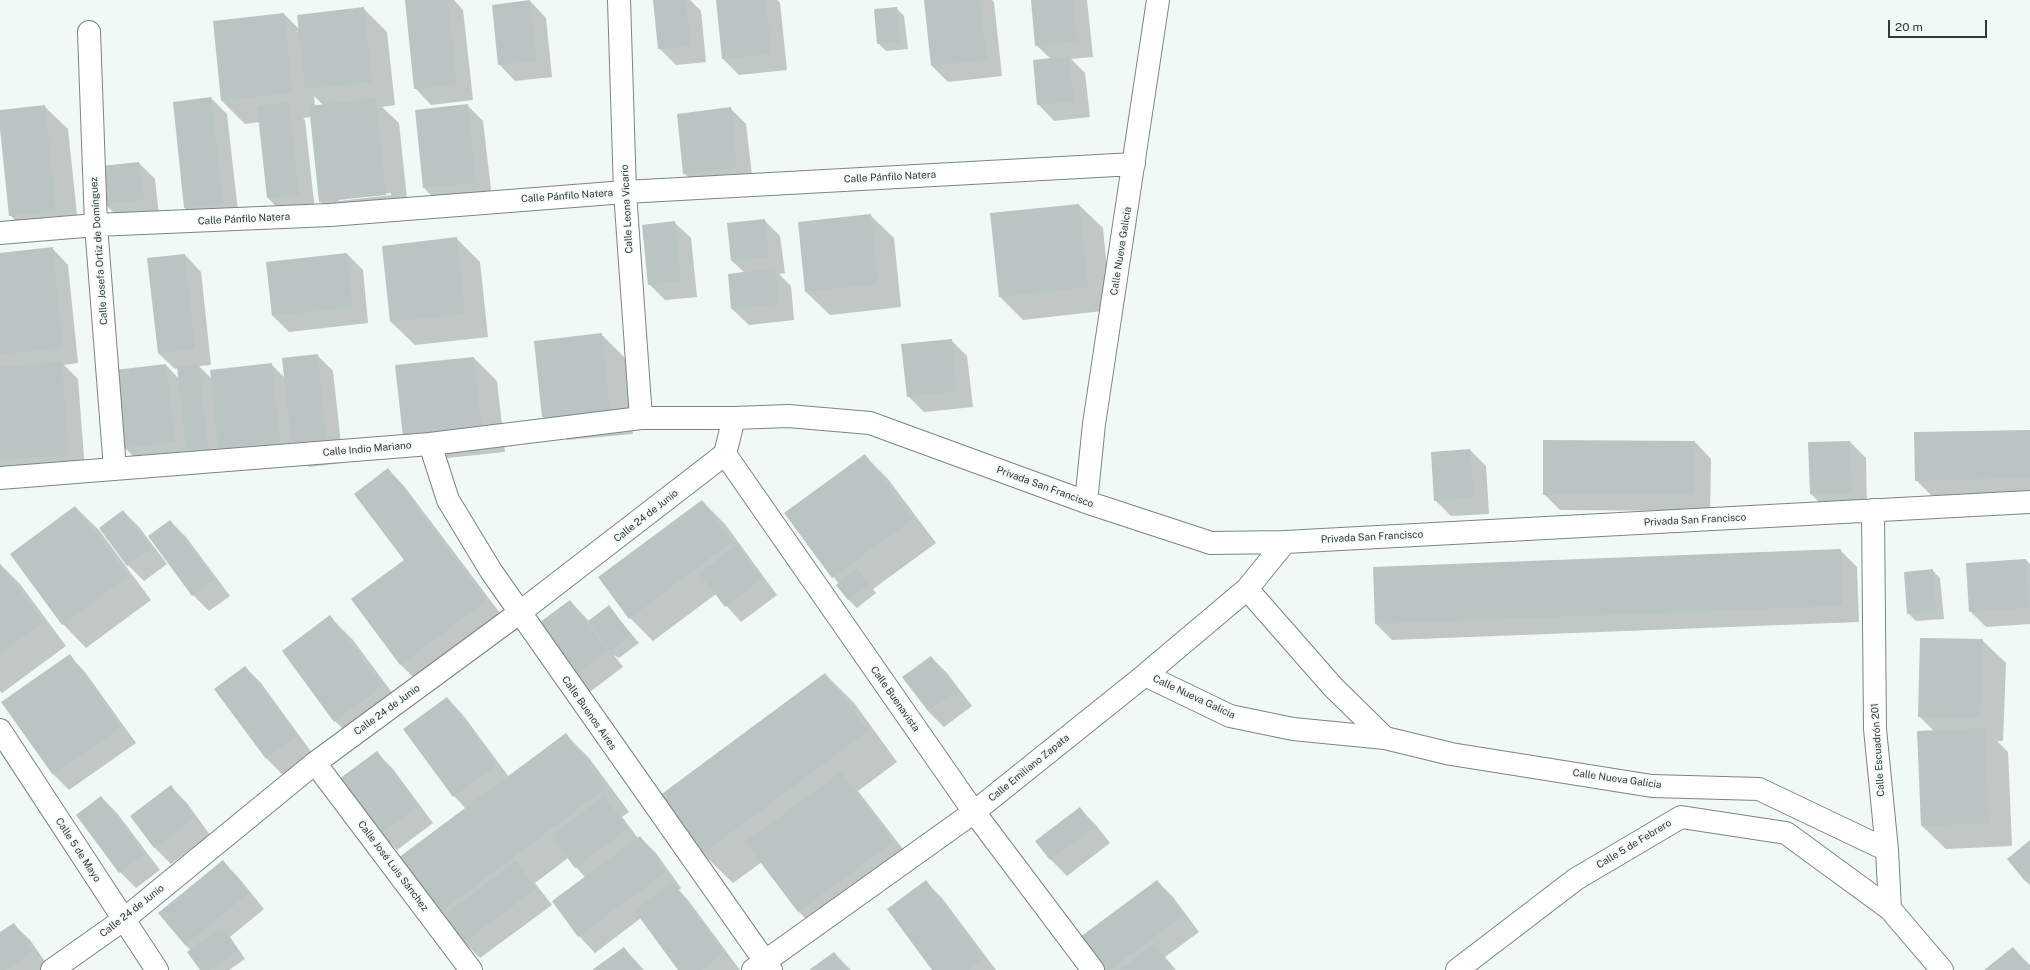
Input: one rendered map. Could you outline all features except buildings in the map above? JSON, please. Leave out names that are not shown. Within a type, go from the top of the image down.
[{"type":"street","name":"Calle Leona Vicario","points":[[619,0],[625,192],[641,418]]},
{"type":"street","name":"Calle Nueva Galicia","points":[[1086,502],[1094,424],[1158,0]]},
{"type":"street","name":"Calle Josefa Ortiz de Domínguez","points":[[89,32],[96,225],[115,470]]},
{"type":"street","name":"Calle Pánfilo Natera","points":[[0,233],[96,225],[330,215],[625,192],[1134,164]]},
{"type":"street","name":"Privada San Francisco","points":[[734,418],[788,416],[870,423],[1086,502],[1211,543],[1285,542],[2030,502]]},
{"type":"street","name":"Calle Indio Mariano","points":[[0,478],[430,444],[641,418],[734,418]]},
{"type":"street","points":[[725,454],[734,418]]},
{"type":"street","name":"Calle Buenos Aires","points":[[430,444],[448,500],[519,614],[762,967]]},
{"type":"street","name":"Calle 24 de Junio","points":[[52,970],[123,920],[315,763],[519,614],[725,454]]},
{"type":"street","name":"Calle Buenavista","points":[[725,454],[974,812],[1093,970]]},
{"type":"street","name":"Calle Escuadrón 201","points":[[1873,510],[1874,729],[1887,850],[1890,909]]},
{"type":"street","name":"Calle Emiliano Zapata","points":[[762,967],[974,812],[1145,675],[1247,589],[1285,542]]},
{"type":"street","points":[[1247,589],[1333,687],[1385,738]]},
{"type":"street","name":"Calle Nueva Galicia","points":[[1145,675],[1230,716],[1293,729],[1385,738],[1451,754],[1652,786],[1759,788],[1887,850]]},
{"type":"street","name":"Calle 5 de Mayo","points":[[0,730],[157,970]]},
{"type":"street","name":"Calle José Luis Sánchez","points":[[315,763],[471,970]]},
{"type":"street","name":"Calle 5 de Febrero","points":[[1457,970],[1576,879],[1681,817],[1786,832],[1890,909]]},
{"type":"street","points":[[1890,909],[1942,970]]}]
